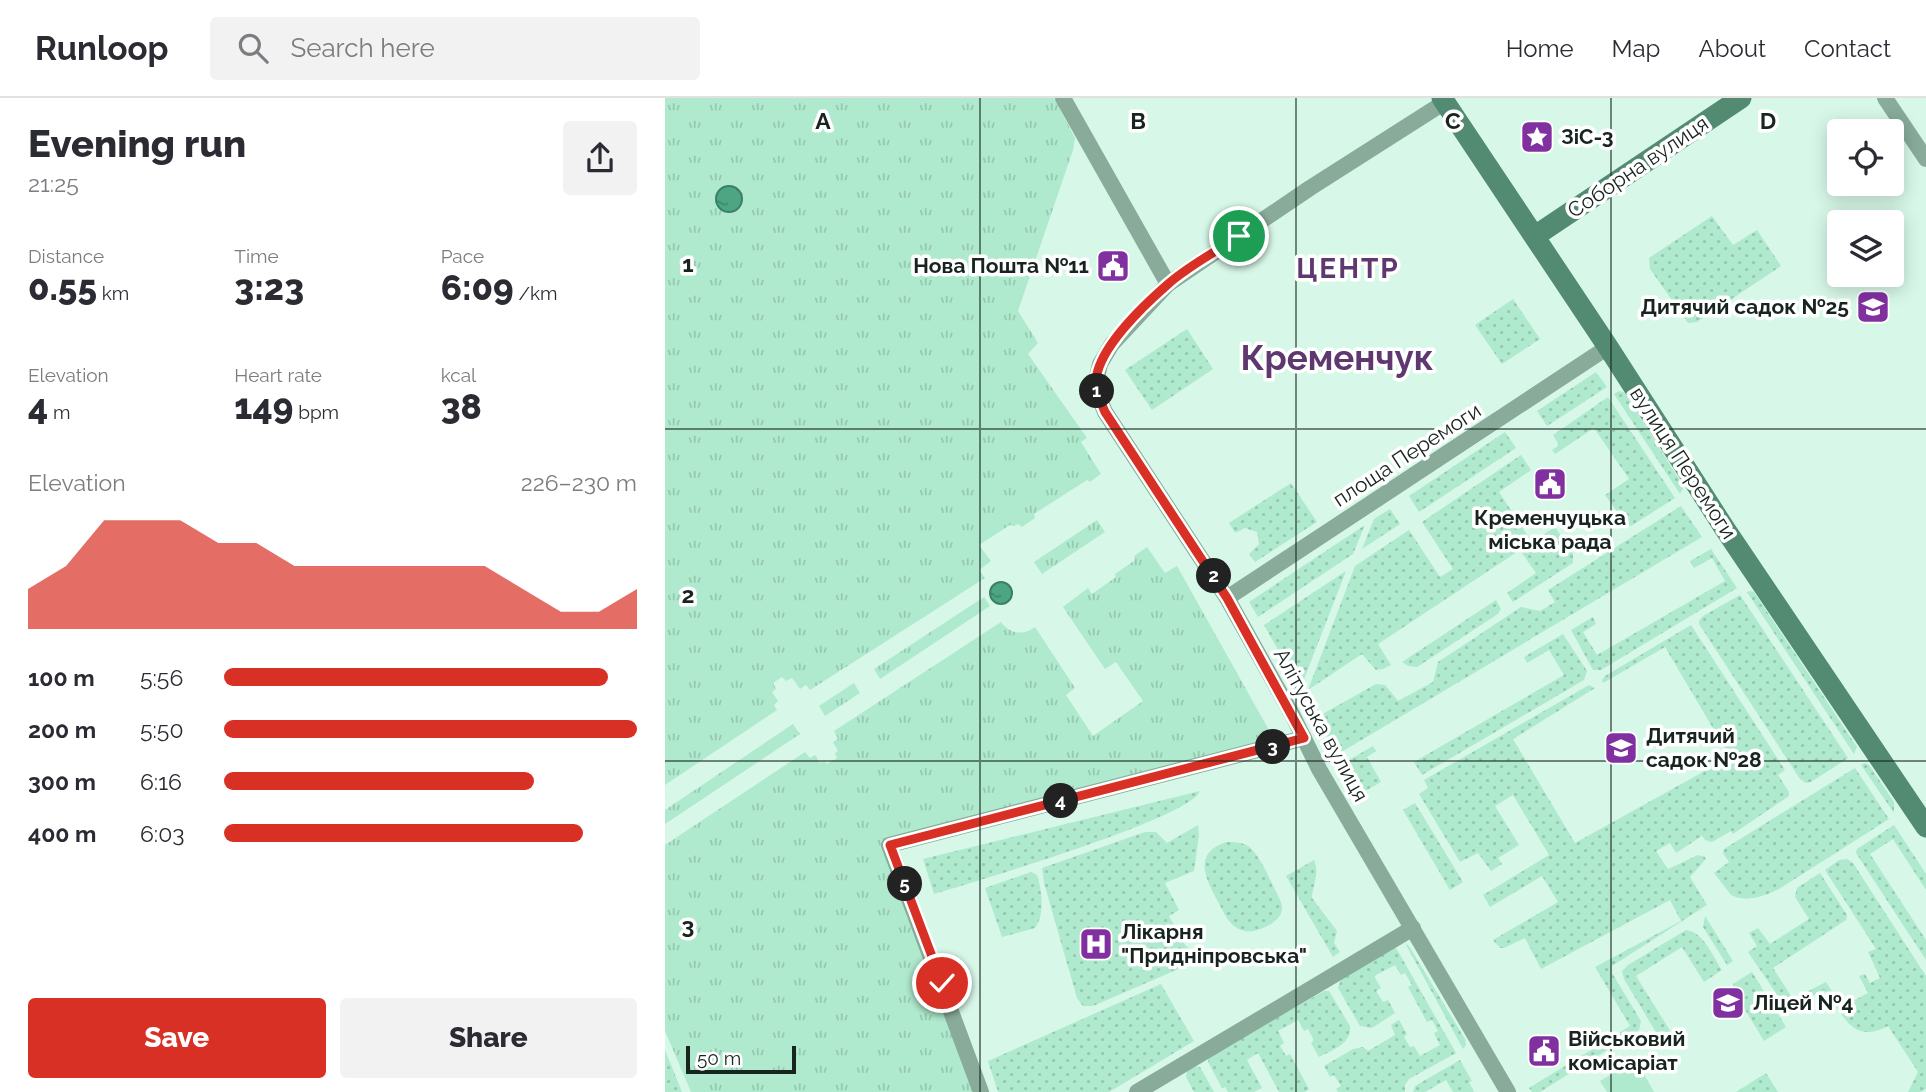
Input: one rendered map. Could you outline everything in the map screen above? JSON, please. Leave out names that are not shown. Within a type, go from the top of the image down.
[{"type":"main road","name":"Соборна вулиця","points":[[1535,236],[1741,98]]},
{"type":"main road","name":"вулиця Перемоги","points":[[1446,99],[1725,529],[1926,827]]},
{"type":"street","points":[[1063,98],[1168,284],[1446,99]]},
{"type":"street","points":[[1885,98],[1926,159]]},
{"type":"street","name":"Алітуська вулиця","points":[[1168,284],[1112,344],[1100,363],[1096,382],[1105,412],[1227,598],[1319,769],[1508,1092]]},
{"type":"street","name":"площа Перемоги","points":[[1227,598],[1608,347]]},
{"type":"street","points":[[981,1092],[890,845],[1304,738]]},
{"type":"street","points":[[1137,1092],[1413,928]]},
{"type":"green space","points":[[665,98],[1054,98],[1075,138],[1073,150],[1018,311],[1038,343],[1028,354],[1087,438],[1081,442],[1101,474],[1034,514],[1035,518],[1022,527],[1018,524],[1010,525],[979,545],[991,561],[979,570],[985,578],[810,690],[806,685],[800,689],[792,678],[786,681],[782,677],[773,683],[776,689],[772,692],[778,701],[774,705],[777,710],[665,785]]},
{"type":"green space","points":[[1712,216],[1733,245],[1757,230],[1781,266],[1697,322],[1688,323],[1650,269],[1649,258]]},
{"type":"green space","points":[[1513,299],[1540,339],[1502,364],[1475,325]]},
{"type":"green space","points":[[1187,329],[1213,369],[1152,410],[1125,370]]},
{"type":"green space","points":[[1596,372],[1607,387],[1547,426],[1537,411]]},
{"type":"green space","points":[[1624,392],[1684,487],[1680,494],[1614,394]]},
{"type":"green space","points":[[1608,397],[1675,498],[1631,526],[1626,524],[1605,495],[1629,479],[1594,428],[1555,454],[1552,450],[1559,445],[1553,435]]},
{"type":"green space","points":[[1505,432],[1516,448],[1419,512],[1409,496]]},
{"type":"green space","points":[[1521,455],[1531,470],[1499,492],[1532,542],[1555,527],[1573,554],[1573,563],[1513,602],[1507,593],[1536,573],[1520,550],[1378,644],[1391,665],[1376,670],[1362,654],[1308,690],[1355,566],[1409,530],[1440,577],[1453,569],[1422,522]]},
{"type":"green space","points":[[1291,483],[1317,522],[1255,562],[1249,554],[1259,544],[1257,532],[1245,528],[1235,533],[1229,523]]},
{"type":"green space","points":[[1681,506],[1702,537],[1338,754],[1316,718],[1376,684],[1385,685],[1398,701],[1433,682],[1438,662],[1521,607],[1540,611],[1555,602],[1548,590]]},
{"type":"green space","points":[[1390,509],[1400,524],[1362,549],[1374,519]]},
{"type":"green space","points":[[1097,520],[1105,532],[1042,574],[1034,562]]},
{"type":"green space","points":[[1365,525],[1353,554],[1258,617],[1249,602]]},
{"type":"green space","points":[[1147,547],[1165,573],[1177,566],[1274,739],[882,840],[895,869],[974,1092],[691,1092],[665,1031],[665,845],[805,752],[810,758],[815,755],[820,763],[824,761],[827,764],[837,758],[835,753],[838,751],[833,742],[838,739],[834,731],[1001,622],[1008,629],[1017,632],[1026,632],[1035,627],[1075,688],[1066,695],[1093,736],[1143,701],[1116,662],[1105,669],[1063,607],[1088,588],[1092,594],[1116,577],[1115,574],[1135,560],[1134,556]]},
{"type":"green space","points":[[1711,549],[1737,588],[1601,670],[1593,670],[1571,630],[1593,617],[1596,624],[1583,632],[1597,655],[1725,581],[1712,558],[1694,568],[1690,561]]},
{"type":"green space","points":[[1346,571],[1301,687],[1299,687],[1264,625]]},
{"type":"green space","points":[[1751,591],[1857,747],[1854,754],[1747,592]]},
{"type":"green space","points":[[1740,595],[1848,758],[1811,782],[1806,783],[1800,779],[1699,624],[1703,616]]},
{"type":"green space","points":[[984,597],[990,606],[880,679],[874,669]]},
{"type":"green space","points":[[1496,600],[1501,609],[1498,614],[1417,667],[1402,662]]},
{"type":"green space","points":[[1691,625],[1785,770],[1778,775],[1789,796],[1733,834],[1731,831],[1712,842],[1702,836],[1676,853],[1670,843],[1656,851],[1668,869],[1698,855],[1705,857],[1690,877],[1707,905],[1612,966],[1612,973],[1641,1021],[1639,1030],[1540,1092],[1532,1092],[1529,1088],[1630,1026],[1595,967],[1681,921],[1670,900],[1541,969],[1525,938],[1504,948],[1500,948],[1493,940],[1558,902],[1542,876],[1490,907],[1483,895],[1549,855],[1513,795],[1495,806],[1519,845],[1498,858],[1502,864],[1491,871],[1478,853],[1460,862],[1419,794],[1428,788],[1424,780],[1589,685],[1595,688],[1513,739],[1575,843],[1730,757],[1665,647],[1603,683],[1602,680]]},
{"type":"green space","points":[[1563,634],[1587,671],[1584,680],[1422,775],[1414,762],[1564,675],[1549,650],[1527,663],[1524,657]]},
{"type":"green space","points":[[854,683],[860,693],[825,716],[819,706]]},
{"type":"green space","points":[[793,724],[800,734],[665,824],[665,810]]},
{"type":"green space","points":[[1373,746],[1376,751],[1367,757],[1381,782],[1360,794],[1344,763]]},
{"type":"green space","points":[[1865,763],[1894,802],[1894,813],[1861,765]]},
{"type":"green space","points":[[1855,768],[1889,819],[1779,889],[1749,898],[1731,895],[1714,873],[1729,862],[1723,853],[1724,849]]},
{"type":"green space","points":[[1200,791],[1187,803],[1121,833],[934,894],[923,859]]},
{"type":"green space","points":[[1415,803],[1463,882],[1450,890],[1403,810]]},
{"type":"green space","points":[[1198,825],[1194,871],[1165,883],[1179,910],[1169,916],[1190,949],[1193,959],[1190,964],[1093,1006],[1083,1006],[1077,998],[1042,868],[1145,832],[1156,832],[1167,843]]},
{"type":"green space","points":[[1894,825],[1926,874],[1926,890],[1893,839],[1870,854],[1926,940],[1926,960],[1856,853],[1857,849]]},
{"type":"green space","points":[[1226,842],[1237,842],[1253,850],[1281,902],[1282,912],[1279,917],[1255,931],[1239,929],[1231,923],[1206,875],[1205,859],[1216,847]]},
{"type":"green space","points":[[1847,859],[1853,863],[1926,976],[1926,1089],[1921,1092],[1908,1092],[1918,1072],[1888,1026],[1876,1031],[1857,1030],[1824,990],[1795,1005],[1782,1002],[1748,952],[1757,946],[1749,933],[1758,928],[1770,944],[1809,919],[1795,897],[1797,888],[1820,873],[1847,915],[1846,920],[1773,968],[1793,999],[1826,982],[1842,1007],[1868,993],[1859,976],[1865,974],[1870,983],[1880,978],[1868,952],[1876,949],[1825,870],[1839,860]]},
{"type":"green space","points":[[1314,860],[1316,874],[1312,898],[1337,931],[1334,943],[1340,952],[1333,957],[1286,876]]},
{"type":"green space","points":[[1031,872],[1037,875],[1042,902],[1038,923],[1035,928],[1002,937],[985,888]]},
{"type":"green space","points":[[1705,916],[1733,961],[1727,965],[1703,927]]},
{"type":"green space","points":[[1686,930],[1703,940],[1722,970],[1704,982],[1682,947],[1636,976],[1674,1037],[1663,1044],[1624,979],[1622,971]]},
{"type":"green space","points":[[1405,943],[1465,1039],[1466,1045],[1463,1049]]},
{"type":"green space","points":[[1395,946],[1456,1053],[1409,1079],[1405,1092],[1338,1092],[1336,1089],[1341,1086],[1334,1075],[1330,1077],[1324,1066],[1353,1049],[1363,1047],[1368,1051],[1395,1035],[1391,1025],[1399,1020],[1407,1034],[1404,1037],[1420,1056],[1440,1045],[1434,1033],[1438,1031],[1432,1020],[1427,1022],[1408,987],[1412,985],[1405,973],[1401,975],[1395,965],[1374,976],[1381,988],[1376,991],[1383,1002],[1388,1000],[1395,1013],[1372,1028],[1360,1026],[1338,988],[1341,979]]},
{"type":"green space","points":[[1752,972],[1786,1027],[1764,1041],[1735,993],[1733,984]]},
{"type":"green space","points":[[1161,984],[1194,1041],[1109,1092],[998,1092],[988,1061]]},
{"type":"green space","points":[[1324,991],[1329,991],[1350,1026],[1350,1032],[1344,1042],[1319,1057],[1311,1043],[1314,1040],[1308,1029],[1304,1031],[1298,1020],[1278,1031],[1284,1043],[1280,1046],[1286,1056],[1290,1054],[1309,1089],[1305,1092],[1279,1092],[1258,1053],[1247,1060],[1262,1088],[1254,1092],[1228,1092],[1225,1087],[1222,1088],[1208,1062],[1209,1057]]},
{"type":"green space","points":[[665,1050],[682,1092],[665,1092]]},
{"type":"green space","points":[[1460,1060],[1472,1081],[1469,1082],[1474,1092],[1453,1092],[1446,1080],[1425,1092],[1413,1092],[1415,1086]]},
{"type":"green space","points":[[1636,1060],[1654,1092],[1607,1092],[1600,1081]]},
{"type":"green space","points":[[1194,1066],[1200,1067],[1214,1092],[1194,1092],[1186,1077],[1187,1071]]},
{"type":"green space","points":[[1766,1073],[1778,1092],[1736,1092]]},
{"type":"water","points":[[729,186],[738,190],[742,199],[738,208],[729,212],[720,208],[716,199],[720,190]]},
{"type":"water","points":[[1001,582],[1009,585],[1012,593],[1009,601],[1001,604],[993,601],[990,593],[993,585]]},
{"type":"place","name":"ЗіС-3","points":[[1537,137]]},
{"type":"place","name":"Нова Пошта №11","points":[[1113,266]]},
{"type":"place","name":"Дитячий садок №25","points":[[1873,307]]},
{"type":"place","name":"Кременчуцька міська рада","points":[[1550,484]]},
{"type":"place","name":"Дитячий садок №28","points":[[1621,748]]},
{"type":"place","name":"Лікарня \"Придніпровська\"","points":[[1096,944]]},
{"type":"place","name":"Ліцей №4","points":[[1728,1003]]},
{"type":"place","name":"Військовий комісаріат","points":[[1544,1051]]},
{"type":"district","name":"ЦЕНТР","points":[[1348,268]]},
{"type":"district","name":"Кременчук","points":[[1337,358]]},
{"type":"route","points":[[942,983],[890,845],[1304,738],[1197,548],[1105,412],[1096,382],[1100,363],[1112,344],[1168,284],[1239,236]]}]
